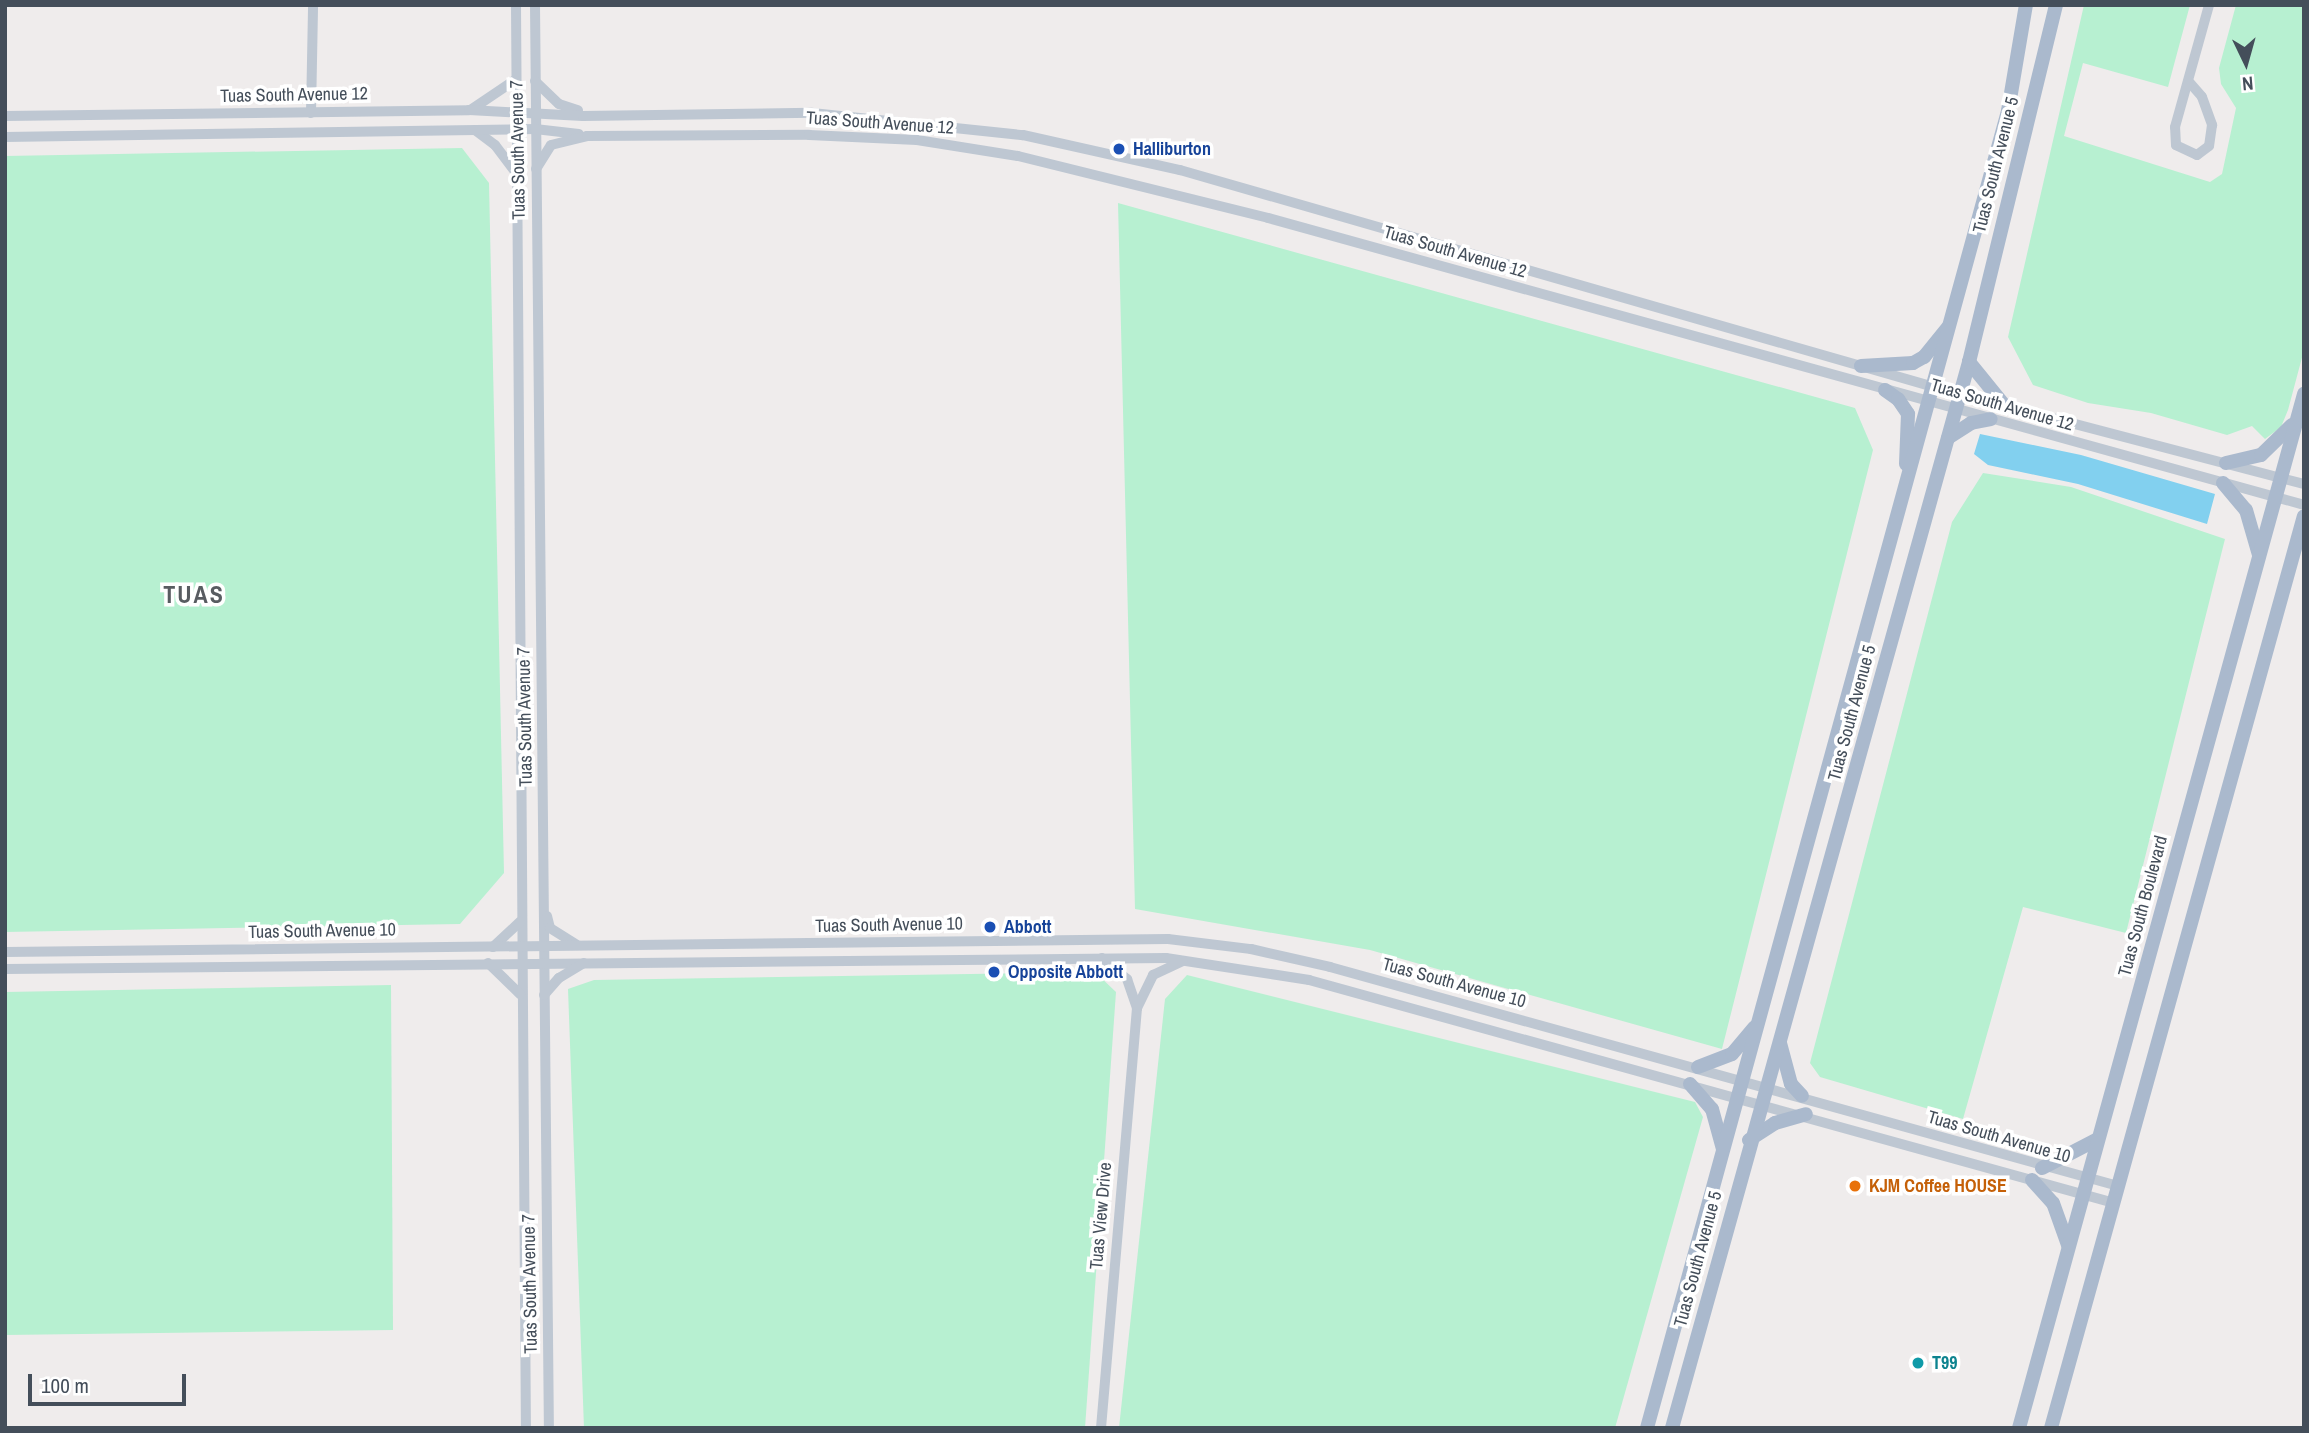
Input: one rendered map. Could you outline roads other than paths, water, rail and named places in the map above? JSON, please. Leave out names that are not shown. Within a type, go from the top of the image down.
[{"type":"main road","name":"Tuas South Avenue 5","points":[[1647,1428],[1745,1080],[2008,111],[2026,5]]},
{"type":"main road","name":"Tuas South Avenue 5","points":[[1672,1428],[1749,1140],[1780,1042],[1961,393],[2056,5]]},
{"type":"main road","points":[[1861,366],[1913,363],[1924,356],[1951,323]]},
{"type":"main road","points":[[1969,362],[2004,404]]},
{"type":"main road","points":[[1885,390],[1898,398],[1908,414],[1905,490]]},
{"type":"main road","name":"Tuas South Boulevard","points":[[2019,1428],[2085,1178],[2304,394]]},
{"type":"main road","points":[[2226,463],[2260,455],[2278,442],[2297,418]]},
{"type":"main road","points":[[1948,438],[1971,423],[1990,419]]},
{"type":"main road","points":[[2223,483],[2246,510],[2259,556]]},
{"type":"main road","points":[[2051,1428],[2304,516]]},
{"type":"main road","points":[[1698,1068],[1732,1054],[1761,1017]]},
{"type":"main road","points":[[1780,1042],[1791,1084],[1802,1097]]},
{"type":"main road","points":[[1690,1084],[1712,1109],[1724,1151]]},
{"type":"main road","points":[[1749,1140],[1775,1123],[1806,1114]]},
{"type":"main road","points":[[2042,1168],[2098,1139]]},
{"type":"main road","points":[[2032,1180],[2053,1203],[2067,1245]]},
{"type":"street","points":[[311,113],[313,5]]},
{"type":"street","name":"Tuas South Avenue 7","points":[[516,5],[514,170],[526,1428]]},
{"type":"street","name":"Tuas South Avenue 7","points":[[535,5],[548,1428]]},
{"type":"street","points":[[2190,83],[2202,97],[2212,125],[2209,146],[2197,155],[2190,155],[2176,145],[2175,127],[2190,83],[2209,5]]},
{"type":"street","points":[[469,110],[491,100],[515,80]]},
{"type":"street","points":[[535,81],[566,108],[600,114]]},
{"type":"street","name":"Tuas South Avenue 12","points":[[5,116],[469,110],[583,117],[600,114],[812,113],[1023,135],[1193,174],[1934,387],[2304,484]]},
{"type":"street","points":[[536,169],[551,145],[585,135],[579,126],[583,117]]},
{"type":"street","name":"Tuas South Avenue 12","points":[[5,137],[536,128],[585,135],[809,135],[917,140],[1018,156],[1189,197],[2304,505]]},
{"type":"street","points":[[474,130],[495,145],[514,170]]},
{"type":"street","points":[[544,903],[550,928],[584,947]]},
{"type":"street","points":[[493,947],[520,922]]},
{"type":"street","name":"Tuas South Avenue 10","points":[[5,952],[1168,940],[1251,949],[1330,967],[1745,1080],[2042,1168],[2118,1186]]},
{"type":"street","name":"Tuas South Avenue 10","points":[[5,969],[544,962],[1102,958],[1185,960],[1309,980],[1532,1045],[1806,1114],[2114,1203]]},
{"type":"street","name":"Tuas View Drive","points":[[1102,958],[1127,979],[1137,1008]]},
{"type":"street","name":"Tuas View Drive","points":[[1101,1428],[1137,1008],[1153,975],[1185,960]]},
{"type":"street","points":[[544,996],[559,978],[586,962]]},
{"type":"street","points":[[488,963],[520,994]]},
{"type":"water","points":[[1980,434],[2081,455],[2215,494],[2207,524],[2078,484],[1988,465],[1974,454]]},
{"type":"place","name":"Halliburton","points":[[1119,149]]},
{"type":"place","name":"Abbott","points":[[990,927]]},
{"type":"place","name":"Opposite Abbott","points":[[994,972]]},
{"type":"place","name":"KJM Coffee HOUSE","points":[[1855,1186]]},
{"type":"place","name":"T99","points":[[1918,1363]]},
{"type":"district","name":"TUAS","points":[[194,595]]}]
